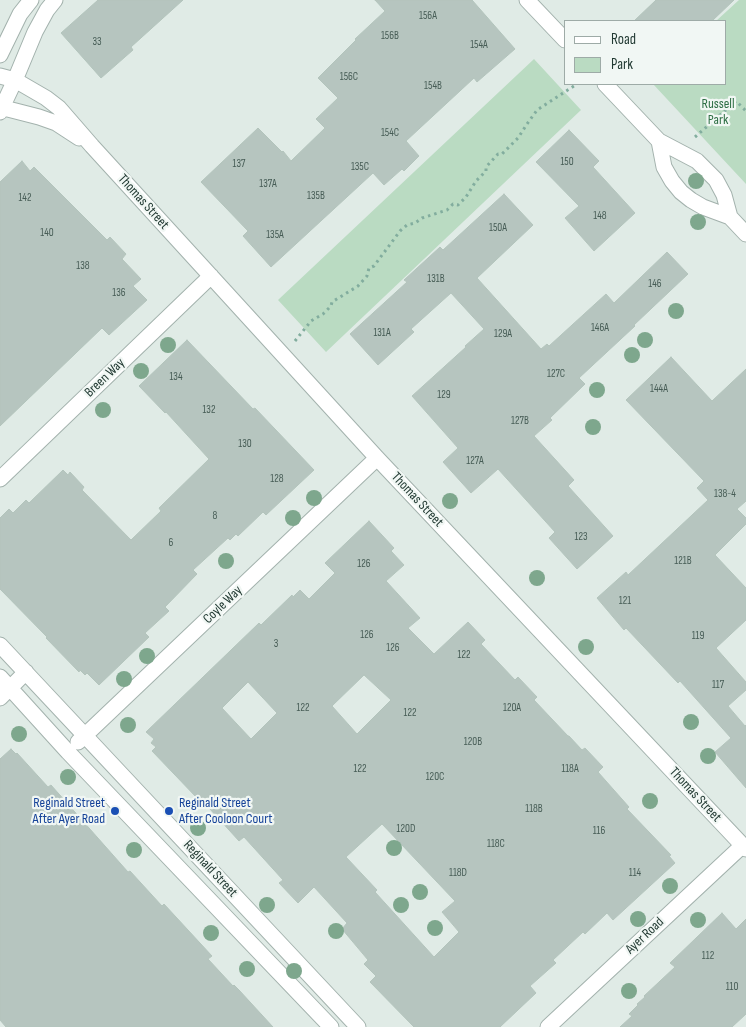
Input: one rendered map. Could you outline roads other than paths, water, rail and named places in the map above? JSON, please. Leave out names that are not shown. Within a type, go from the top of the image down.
[{"type":"street","points":[[0,55],[20,14],[31,0]]},
{"type":"street","points":[[1,109],[35,32],[55,0]]},
{"type":"street","points":[[527,0],[564,39]]},
{"type":"street","name":"Thomas Street","points":[[0,76],[15,80],[59,108],[377,458],[744,847]]},
{"type":"street","points":[[606,85],[659,141],[697,161],[716,180],[724,195],[730,217]]},
{"type":"street","name":"Thomas Street","points":[[1,109],[39,117],[56,123],[92,146]]},
{"type":"street","points":[[659,141],[664,167],[681,192],[703,207],[730,217],[746,234]]},
{"type":"street","name":"Breen Way","points":[[0,479],[211,276]]},
{"type":"street","name":"Coyle Way","points":[[68,752],[377,458]]},
{"type":"street","name":"Reginald Street","points":[[0,645],[358,1027]]},
{"type":"street","points":[[3,688],[26,672]]},
{"type":"street","name":"Reginald Street","points":[[3,688],[68,752],[331,1027]]},
{"type":"street","name":"Ayer Road","points":[[548,1027],[744,847]]},
{"type":"place","name":"Reginald Street After Ayer Road","points":[[115,811]]},
{"type":"place","name":"Reginald Street After Cooloon Court","points":[[169,811]]},
{"type":"park label","name":"Russell Park","points":[[718,112]]}]
